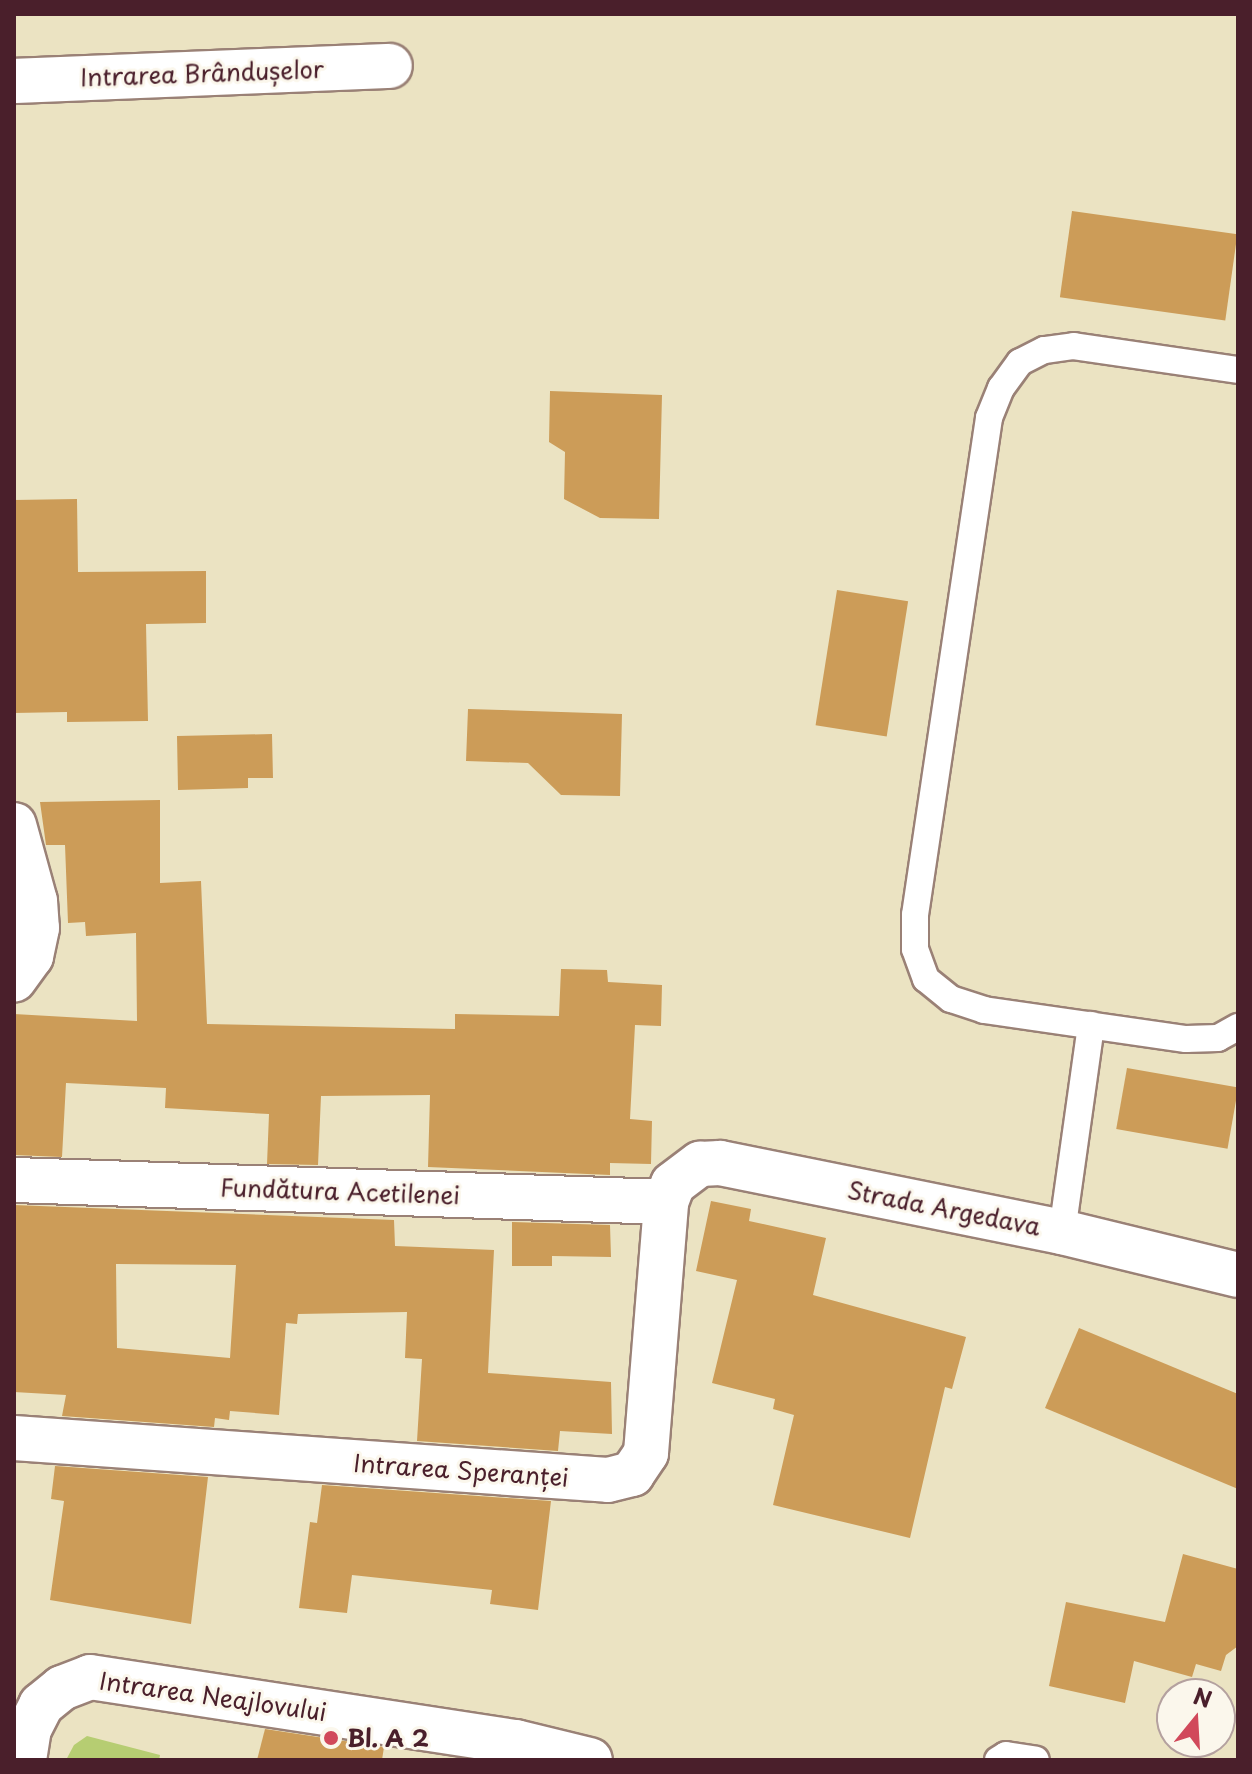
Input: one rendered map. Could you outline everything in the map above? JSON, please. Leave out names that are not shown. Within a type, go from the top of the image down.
[{"type":"street","name":"Intrarea Brândușelor","points":[[14,81],[390,66]]},
{"type":"street","points":[[14,825],[35,901],[37,928],[31,956],[14,979]]},
{"type":"street","name":"Strada Argedava","points":[[666,1202],[686,1170],[720,1163],[1062,1232],[1238,1275]]},
{"type":"street","name":"Fundătura Acetilenei","points":[[14,1180],[666,1202]]},
{"type":"street","name":"Intrarea Speranței","points":[[14,1438],[608,1480],[632,1474],[646,1453],[666,1202]]},
{"type":"street","name":"Intrarea Neajlovului","points":[[24,1760],[29,1729],[41,1705],[62,1688],[90,1677],[526,1752],[590,1760]]},
{"type":"lane","points":[[1238,370],[1074,346],[1044,350],[1020,362],[1001,388],[989,418],[915,915],[915,949],[926,979],[951,999],[984,1010],[1186,1039],[1218,1038],[1238,1027]]},
{"type":"lane","points":[[1062,1232],[1091,1025]]},
{"type":"lane","points":[[998,1760],[1006,1755],[1036,1760]]},
{"type":"green space","points":[[87,1736],[160,1755],[159,1760],[66,1760],[74,1745]]},
{"type":"building","points":[[1072,211],[1237,234],[1225,320],[1060,297]]},
{"type":"building","points":[[550,391],[662,395],[659,519],[600,518],[564,499],[565,452],[549,442]]},
{"type":"building","points":[[77,499],[78,572],[206,571],[206,623],[146,624],[148,721],[67,722],[67,712],[14,713],[14,500]]},
{"type":"building","points":[[837,590],[908,601],[887,737],[816,725]]},
{"type":"building","points":[[468,709],[622,714],[620,796],[561,795],[528,763],[466,761]]},
{"type":"building","points":[[272,734],[273,778],[248,778],[248,788],[178,790],[177,736]]},
{"type":"building","points":[[160,800],[160,883],[201,881],[207,1024],[455,1029],[455,1014],[559,1016],[561,969],[607,970],[608,982],[662,985],[661,1026],[635,1025],[630,1119],[652,1121],[651,1164],[610,1163],[610,1175],[428,1167],[430,1095],[321,1096],[318,1165],[267,1164],[269,1114],[165,1108],[166,1088],[66,1083],[62,1157],[14,1155],[14,1014],[137,1021],[136,933],[86,936],[85,922],[68,923],[65,845],[46,845],[40,802]]},
{"type":"building","points":[[1127,1068],[1238,1088],[1228,1149],[1116,1129]]},
{"type":"building","points":[[711,1201],[751,1209],[749,1221],[826,1238],[813,1295],[966,1337],[952,1389],[945,1387],[910,1538],[773,1505],[794,1415],[773,1409],[775,1399],[712,1383],[737,1280],[696,1271]]},
{"type":"building","points":[[14,1205],[394,1220],[395,1246],[494,1250],[488,1373],[611,1382],[612,1434],[560,1431],[558,1451],[417,1441],[422,1359],[405,1358],[407,1312],[298,1314],[297,1324],[286,1323],[279,1415],[230,1411],[229,1420],[215,1418],[214,1427],[62,1416],[66,1395],[14,1392]],"holes":[[[116,1264],[236,1265],[230,1358],[117,1348]]]},
{"type":"building","points":[[512,1222],[610,1225],[611,1257],[552,1256],[552,1266],[512,1266]]},
{"type":"building","points":[[1079,1328],[1238,1394],[1238,1489],[1045,1408]]},
{"type":"building","points":[[55,1466],[208,1477],[191,1624],[50,1600],[64,1501],[51,1499]]},
{"type":"building","points":[[322,1485],[551,1501],[538,1610],[490,1604],[492,1590],[352,1575],[347,1613],[299,1608],[310,1522],[317,1523]]},
{"type":"building","points":[[1183,1554],[1238,1569],[1238,1646],[1226,1655],[1221,1671],[1196,1664],[1192,1677],[1134,1661],[1125,1703],[1049,1686],[1066,1602],[1165,1622]]},
{"type":"building","points":[[265,1729],[384,1747],[382,1760],[257,1760]]},
{"type":"place","name":"Bl. A 2","points":[[331,1738]]}]
